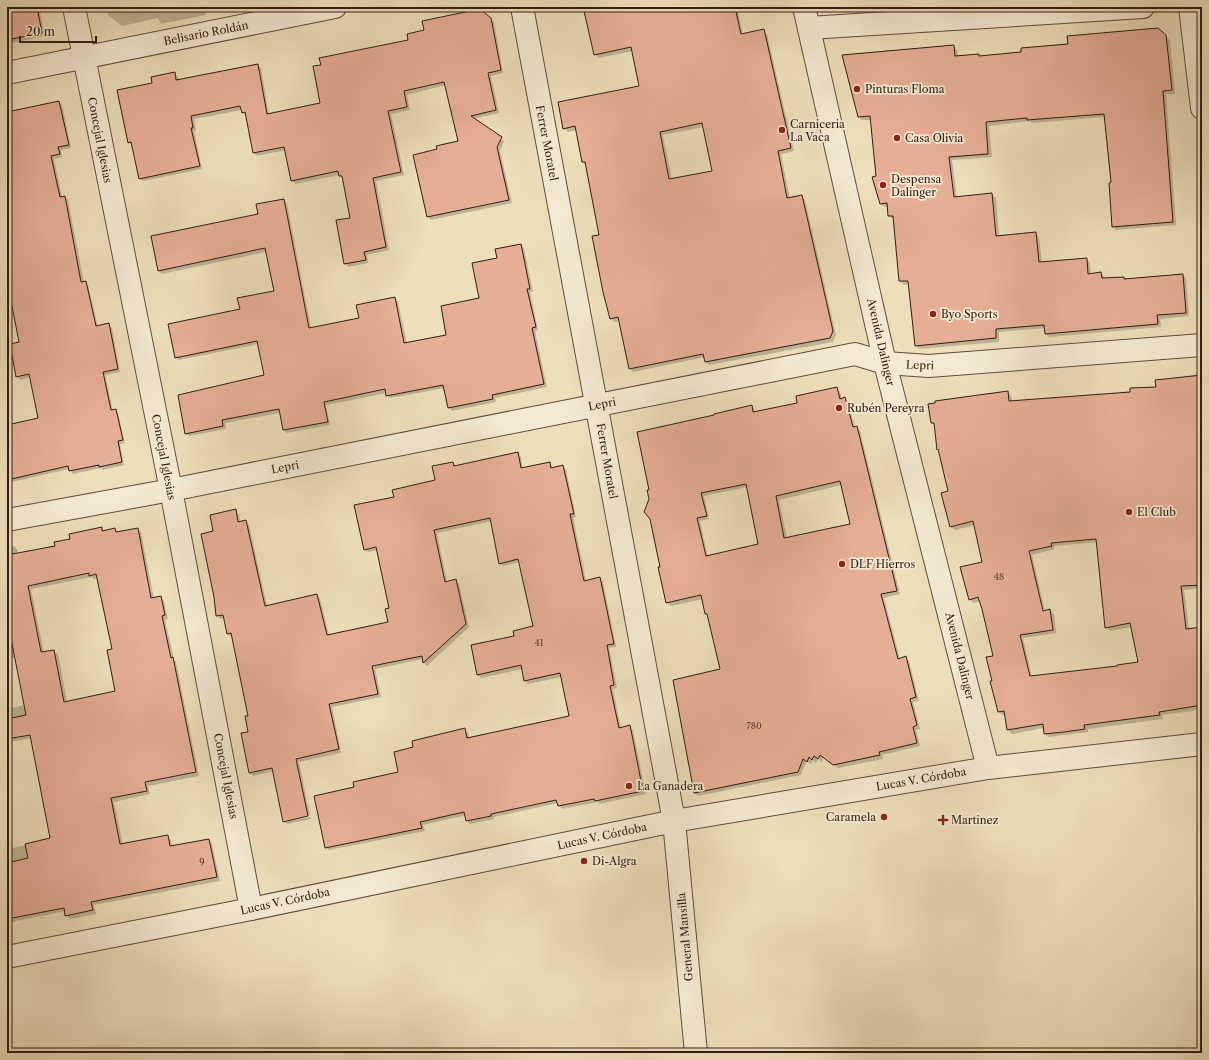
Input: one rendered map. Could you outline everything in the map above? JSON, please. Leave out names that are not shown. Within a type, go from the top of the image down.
[{"type":"street","name":"Concejal Iglesias","points":[[74,7],[171,490],[251,908]]},
{"type":"street","name":"Belisario Roldán","points":[[7,73],[335,7]]},
{"type":"street","name":"Ferrer Moratel","points":[[522,7],[674,821]]},
{"type":"street","name":"Avenida Dalinger","points":[[804,7],[885,362],[988,768]]},
{"type":"street","points":[[809,28],[1143,7]]},
{"type":"street","points":[[1190,7],[1202,108]]},
{"type":"street","name":"Lepri","points":[[7,520],[171,490],[855,354],[885,362],[929,366],[1202,345]]},
{"type":"street","name":"Lucas V. Córdoba","points":[[7,957],[674,821],[988,768],[1202,744]]},
{"type":"street","name":"General Mansilla","points":[[674,821],[696,1053]]},
{"type":"building","points":[[7,7],[37,7],[42,33],[7,40]]},
{"type":"building","points":[[607,7],[735,7],[741,34],[764,29],[791,148],[778,151],[787,198],[802,195],[833,331],[830,338],[705,362],[703,354],[629,369],[618,317],[610,319],[603,292],[592,236],[599,235],[585,162],[582,162],[575,126],[563,129],[558,102],[639,86],[631,47],[594,55],[584,11]],"holes":[[[702,123],[712,171],[669,179],[660,132]]]},
{"type":"building","points":[[480,9],[491,18],[501,70],[488,73],[496,110],[471,116],[502,137],[497,147],[509,200],[427,217],[413,155],[437,149],[436,146],[458,141],[444,82],[404,91],[407,107],[388,111],[401,172],[373,178],[386,247],[364,252],[366,260],[344,264],[336,220],[350,218],[342,176],[339,176],[338,171],[291,181],[284,147],[253,153],[245,112],[242,113],[240,106],[191,116],[193,128],[191,128],[200,166],[139,179],[131,142],[128,143],[117,90],[152,83],[151,77],[175,72],[176,80],[258,64],[267,114],[320,103],[313,66],[321,65],[319,58],[408,40],[407,34],[424,30],[422,21]]},
{"type":"building","points":[[1158,28],[1166,35],[1172,90],[1163,91],[1173,222],[1112,227],[1109,183],[1111,182],[1104,114],[1027,120],[1027,118],[986,122],[988,154],[949,157],[954,197],[992,193],[996,236],[1036,232],[1039,262],[1087,258],[1088,274],[1101,272],[1102,278],[1124,277],[1124,279],[1183,274],[1186,313],[1157,315],[1158,324],[1045,334],[1044,325],[996,329],[996,338],[915,346],[908,281],[899,281],[893,216],[888,216],[887,203],[880,204],[872,177],[876,176],[870,116],[858,117],[842,55],[954,45],[955,56],[979,54],[979,56],[1021,52],[1021,48],[1068,44],[1067,36]]},
{"type":"building","points":[[59,101],[69,145],[58,147],[60,154],[51,156],[60,197],[65,196],[81,282],[86,281],[96,326],[109,323],[118,369],[103,372],[111,410],[116,409],[123,440],[118,441],[122,462],[69,471],[68,466],[7,480],[7,425],[38,418],[29,374],[16,377],[10,344],[19,342],[10,296],[7,297],[7,112]]},
{"type":"building","points":[[284,199],[309,328],[359,318],[356,305],[395,297],[404,343],[446,335],[441,306],[479,298],[472,263],[497,258],[495,249],[521,244],[530,289],[527,289],[536,327],[532,328],[544,384],[492,395],[493,399],[448,408],[443,385],[386,396],[385,389],[324,402],[328,422],[283,430],[279,409],[222,420],[223,426],[185,434],[178,395],[264,375],[257,341],[175,358],[168,324],[240,309],[237,298],[274,291],[265,248],[158,271],[151,236],[258,214],[256,204]]},
{"type":"building","points":[[1202,375],[1202,585],[1181,586],[1186,629],[1202,627],[1202,705],[1159,712],[1160,715],[1084,725],[1085,729],[1064,732],[1044,734],[1043,724],[1007,730],[1004,711],[998,712],[990,681],[992,681],[986,657],[993,656],[982,609],[978,597],[969,600],[960,567],[982,562],[973,521],[950,527],[941,493],[948,491],[938,449],[937,450],[934,423],[931,423],[928,404],[935,403],[935,401],[1008,391],[1009,401],[1130,392],[1130,388],[1156,387],[1155,380]],"holes":[[[1096,539],[1105,628],[1130,623],[1138,662],[1117,666],[1030,676],[1020,635],[1053,630],[1050,609],[1043,611],[1029,551],[1052,546],[1051,543]]]},
{"type":"building","points":[[837,387],[840,399],[845,397],[853,427],[857,426],[897,591],[881,594],[898,659],[906,656],[916,697],[910,699],[917,725],[913,727],[917,743],[879,752],[880,755],[833,765],[820,755],[818,759],[814,756],[812,760],[809,757],[807,762],[803,759],[798,772],[694,793],[673,680],[720,669],[701,595],[666,603],[650,519],[644,512],[649,499],[647,490],[649,490],[637,432],[752,405],[753,412],[797,403],[796,396]],"holes":[[[840,481],[850,524],[784,538],[776,496]],[[746,484],[758,544],[706,556],[697,518],[707,516],[701,493]]]},
{"type":"building","points":[[518,452],[521,468],[550,462],[551,468],[563,465],[574,514],[570,514],[584,581],[600,577],[614,644],[607,645],[614,685],[610,686],[619,728],[630,725],[643,791],[595,801],[594,799],[558,806],[556,800],[466,821],[464,812],[420,822],[422,828],[325,848],[314,796],[354,787],[353,782],[398,772],[394,752],[413,747],[412,741],[465,728],[467,738],[569,716],[560,673],[524,681],[521,665],[477,675],[471,645],[514,636],[513,631],[533,626],[518,559],[499,564],[490,518],[434,530],[445,582],[456,579],[466,624],[423,663],[422,656],[372,666],[378,694],[329,704],[339,749],[296,759],[308,816],[283,822],[272,768],[249,773],[241,733],[248,732],[245,716],[248,716],[231,633],[227,634],[223,615],[216,616],[214,597],[201,534],[213,531],[210,515],[236,509],[238,522],[246,520],[265,606],[317,594],[327,635],[388,622],[385,609],[389,608],[376,547],[364,550],[354,505],[394,497],[392,490],[435,480],[432,466],[453,462],[454,466]]},
{"type":"building","points":[[102,527],[102,531],[115,528],[116,532],[138,528],[151,598],[161,596],[165,615],[162,616],[171,658],[173,657],[196,772],[145,782],[147,791],[111,798],[120,844],[168,835],[170,846],[209,839],[217,877],[91,902],[93,910],[65,916],[64,908],[7,919],[7,863],[28,858],[25,844],[50,838],[30,735],[7,739],[7,719],[26,715],[7,618],[7,555],[55,546],[54,542],[70,539],[69,534]],"holes":[[[89,573],[89,576],[96,574],[112,649],[107,650],[115,691],[64,702],[54,650],[41,652],[28,586]]]},
{"type":"place","name":"Pinturas Floma","points":[[857,89]]},
{"type":"place","name":"Carniceria La Vaca","points":[[782,130]]},
{"type":"place","name":"Casa Olivia","points":[[897,138]]},
{"type":"place","name":"Despensa Dalinger","points":[[883,185]]},
{"type":"place","name":"Byo Sports","points":[[933,314]]},
{"type":"place","name":"Rubén Pereyra","points":[[839,408]]},
{"type":"place","name":"El Club","points":[[1129,512]]},
{"type":"place","name":"DLF Hierros","points":[[842,564]]},
{"type":"place","name":"La Ganadera","points":[[629,786]]},
{"type":"place","name":"Caramela","points":[[884,817]]},
{"type":"place","name":"Martinez","points":[[943,820]]},
{"type":"place","name":"Di-Algra","points":[[584,861]]}]
